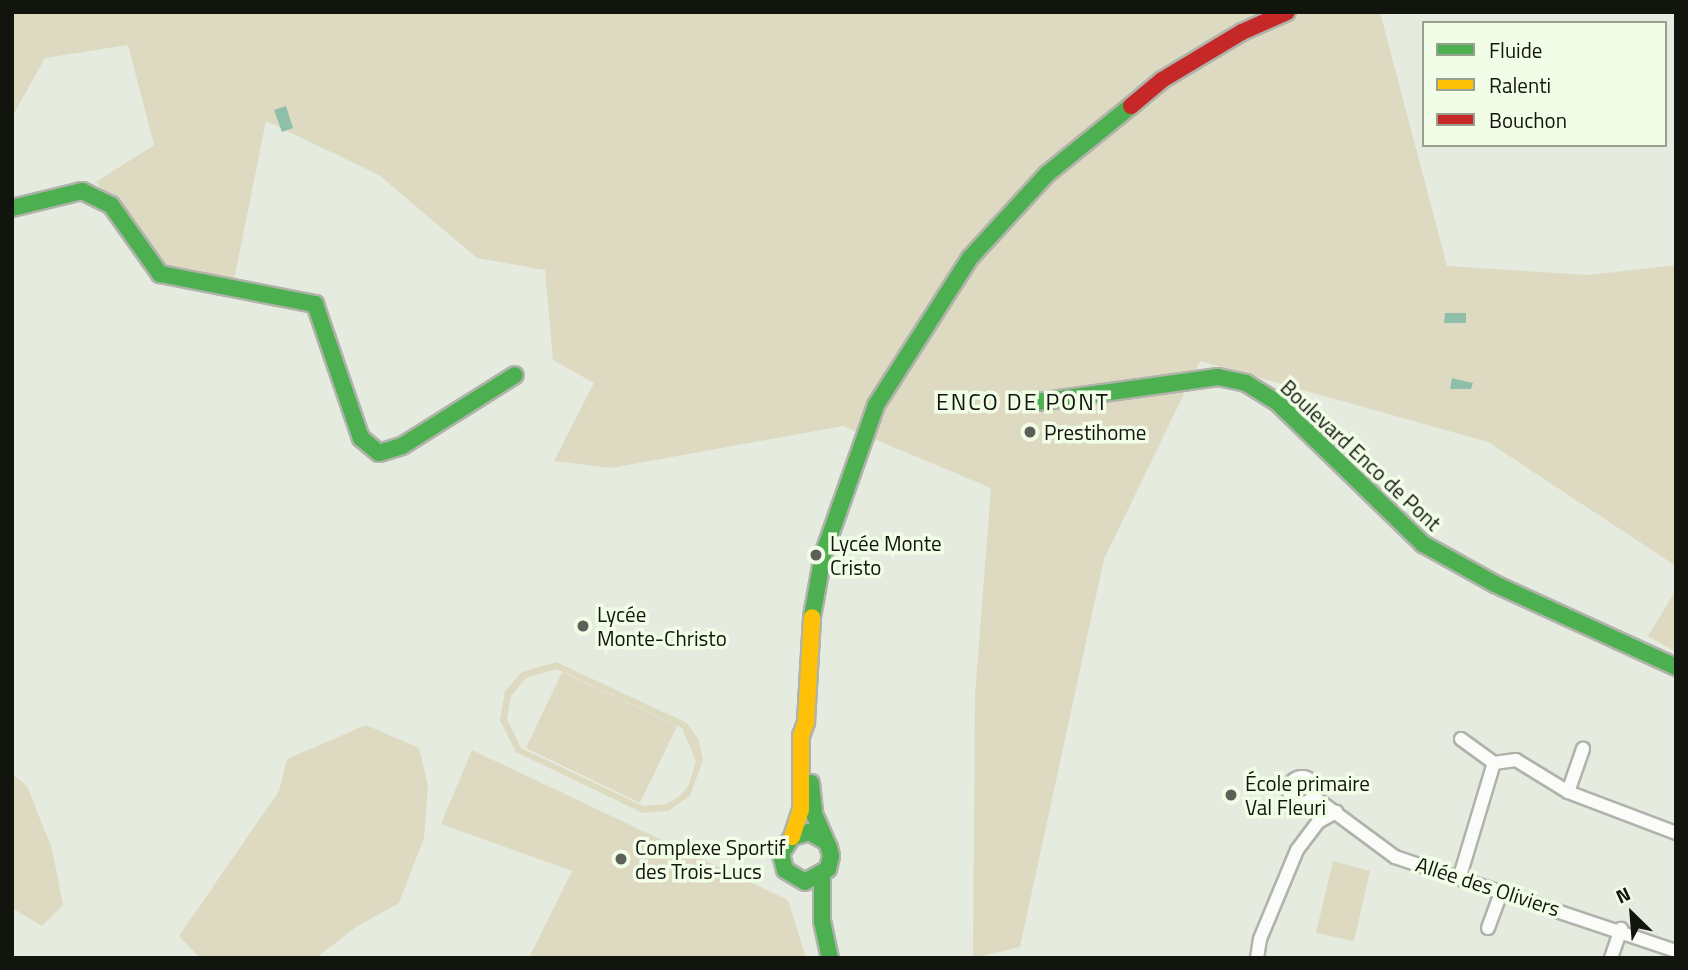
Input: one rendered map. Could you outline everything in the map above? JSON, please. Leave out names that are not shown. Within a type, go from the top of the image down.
[{"type":"main road","points":[[821,921],[822,876],[831,860],[814,814],[806,722],[811,623],[834,515],[876,405],[884,398],[970,258],[1047,174],[1162,80],[1242,32],[1287,12]]},
{"type":"main road","points":[[12,208],[82,191],[111,205],[160,274],[315,304],[361,438],[379,453],[402,446],[515,375]]},
{"type":"main road","name":"Boulevard Enco de Pont","points":[[1038,402],[1218,377],[1246,383],[1277,402],[1423,544],[1495,584],[1676,667]]},
{"type":"main road","points":[[806,722],[801,736],[802,810],[792,836],[782,848],[781,861],[807,891],[821,921],[830,958]]},
{"type":"main road","points":[[792,836],[809,832],[825,841]]},
{"type":"main road","points":[[796,880],[822,876]]},
{"type":"street","points":[[1461,738],[1494,763],[1516,760],[1568,793],[1676,833]]},
{"type":"street","points":[[1568,793],[1583,749]]},
{"type":"street","points":[[1460,876],[1494,763]]},
{"type":"street","name":"Allée des Oliviers","points":[[1314,797],[1395,857],[1621,929],[1676,951]]},
{"type":"street","points":[[1257,958],[1260,939],[1297,850],[1318,822],[1336,812]]},
{"type":"street","points":[[1488,928],[1502,890]]},
{"type":"street","points":[[1611,958],[1621,929]]},
{"type":"shaded area","points":[[12,12],[1380,12],[1447,266],[1589,275],[1676,265],[1676,566],[1488,442],[1200,361],[1104,559],[1020,947],[973,958],[975,695],[991,488],[843,426],[611,468],[554,461],[594,383],[553,360],[545,270],[477,258],[379,175],[266,121],[234,280],[164,265],[96,182],[154,145],[128,45],[45,58],[12,117]]},
{"type":"shaded area","points":[[286,106],[293,128],[282,132],[274,110]]},
{"type":"shaded area","points":[[1445,313],[1466,313],[1466,323],[1444,323]]},
{"type":"shaded area","points":[[1452,378],[1473,383],[1471,389],[1450,389]]},
{"type":"shaded area","points":[[1676,590],[1676,652],[1648,636]]},
{"type":"shaded area","points":[[556,662],[687,723],[699,740],[703,760],[690,796],[668,811],[643,813],[516,752],[500,720],[505,691],[522,672]],"holes":[[[557,669],[682,728],[696,761],[689,785],[680,796],[666,804],[643,806],[521,748],[507,719],[511,696],[526,678]]]},
{"type":"shaded area","points":[[562,672],[677,726],[640,803],[526,748]]},
{"type":"shaded area","points":[[366,725],[419,748],[428,786],[424,838],[399,903],[356,927],[316,958],[200,958],[179,936],[279,791],[287,759]]},
{"type":"shaded area","name":"Complexe Sportif des Trois-Lucs","points":[[472,750],[788,900],[806,958],[529,958],[572,871],[441,824]]},
{"type":"shaded area","points":[[12,774],[27,786],[52,849],[63,905],[42,926],[12,908]]},
{"type":"shaded area","points":[[1333,861],[1370,871],[1354,941],[1316,933]]},
{"type":"traffic: fast","points":[[812,617],[823,555],[876,405],[970,258],[1047,174],[1131,106]]},
{"type":"traffic: fast","points":[[12,208],[82,191],[111,205],[160,274],[315,304],[361,438],[379,453],[402,446],[515,375]]},
{"type":"traffic: fast","points":[[1038,402],[1218,377],[1246,383],[1277,402],[1423,544],[1495,584],[1676,667]]},
{"type":"traffic: fast","points":[[811,783],[814,814],[829,848],[831,856],[828,869],[805,882],[785,870],[781,854],[792,837],[809,832],[825,841]]},
{"type":"traffic: fast","points":[[822,876],[822,921],[830,958]]},
{"type":"traffic: slow","points":[[792,837],[801,810],[801,736],[806,722],[812,617]]},
{"type":"traffic: jam","points":[[1131,106],[1162,80],[1242,32],[1287,12]]},
{"type":"place","name":"Prestihome","points":[[1030,432]]},
{"type":"place","name":"Lycée Monte Cristo","points":[[816,555]]},
{"type":"place","name":"Lycée Monte-Christo","points":[[583,626]]},
{"type":"place","name":"École primaire Val Fleuri","points":[[1231,795]]},
{"type":"place","name":"Complexe Sportif des Trois-Lucs","points":[[621,859]]},
{"type":"district","name":"ENCO DE PONT","points":[[1023,402]]}]
